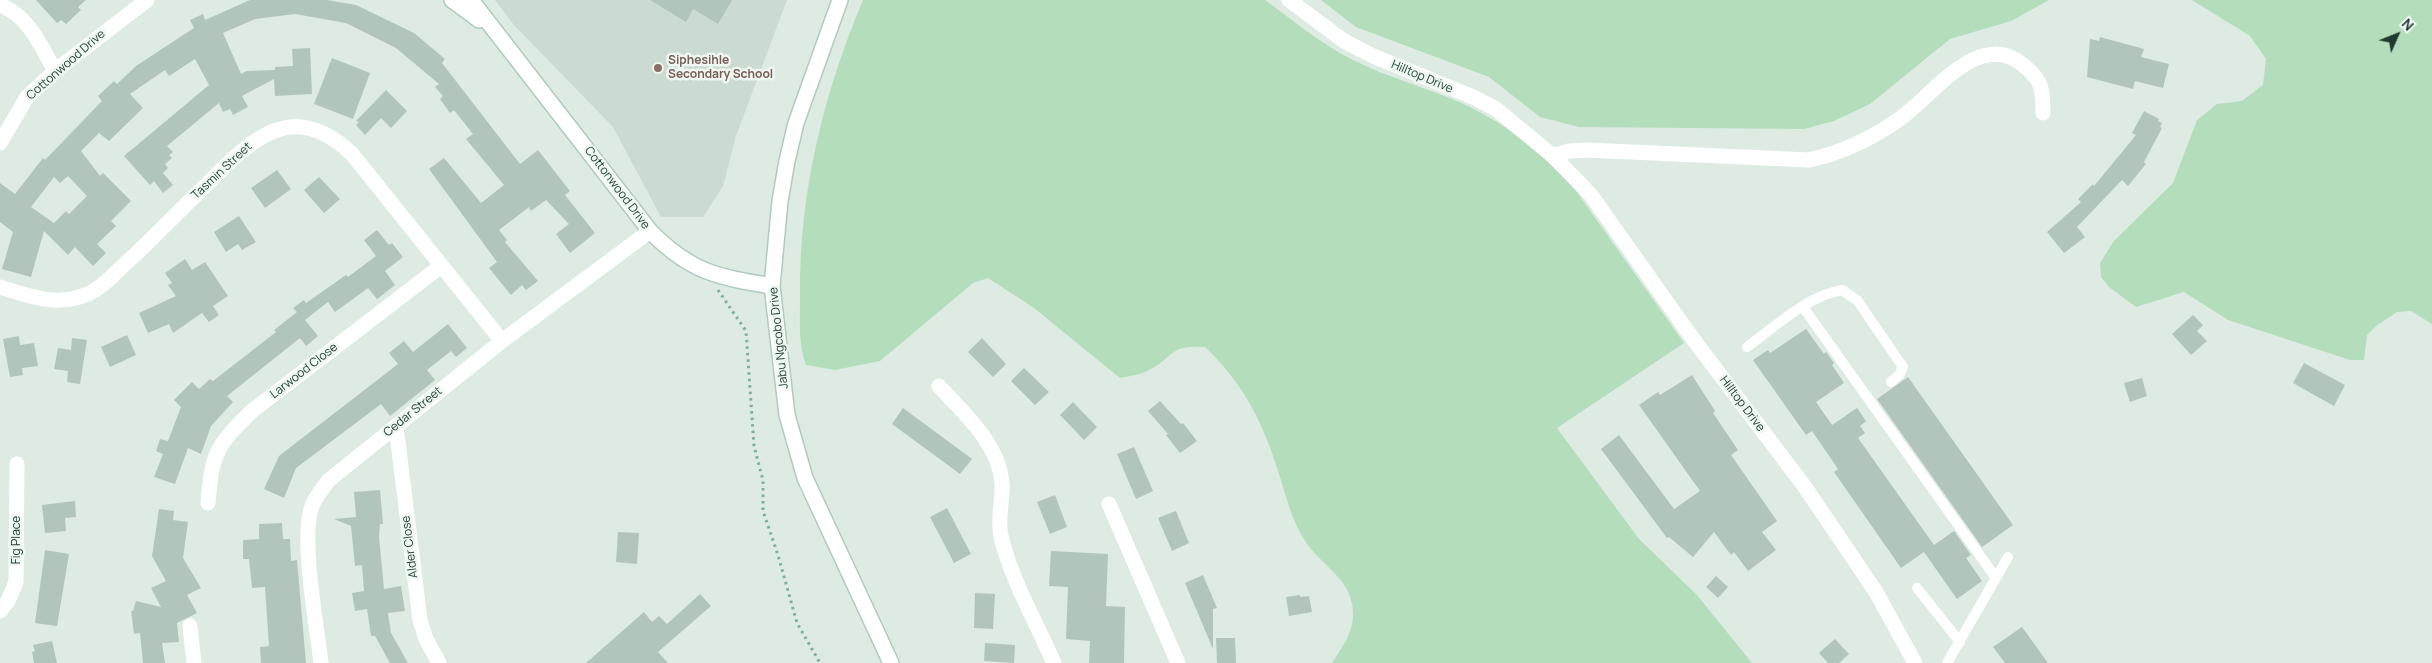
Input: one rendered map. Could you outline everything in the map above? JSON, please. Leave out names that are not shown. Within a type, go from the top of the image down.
[{"type":"street","points":[[452,0],[499,36]]},
{"type":"street","points":[[471,0],[499,36]]},
{"type":"street","name":"Jabu Ngcobo Drive","points":[[840,0],[804,98],[787,161],[780,201],[772,286],[787,415],[803,471],[891,663]]},
{"type":"street","name":"Hilltop Drive","points":[[1289,0],[1344,41],[1373,56],[1496,109],[1553,156],[1591,194],[1693,339],[1805,487],[1876,592],[1915,663]]},
{"type":"street","name":"Cottonwood Drive","points":[[2,135],[27,97],[55,71],[145,1]]},
{"type":"street","points":[[0,5],[20,18],[32,30],[55,71]]},
{"type":"street","name":"Cottonwood Drive","points":[[499,36],[650,231],[683,261],[716,276],[772,286]]},
{"type":"street","points":[[1553,156],[1569,151],[1587,150],[1808,160],[1831,155],[1868,139],[1900,120],[1967,62],[1982,56],[1996,54],[2008,55],[2018,61],[2039,81],[2043,91],[2043,113]]},
{"type":"street","name":"Tasmin Street","points":[[0,287],[44,300],[68,300],[90,293],[136,253],[246,145],[276,130],[299,127],[319,130],[336,139],[352,154],[502,341]]},
{"type":"street","name":"Cedar Street","points":[[321,663],[307,539],[311,507],[317,494],[329,480],[502,341],[650,231]]},
{"type":"street","name":"Larwood Close","points":[[208,503],[211,467],[225,437],[252,411],[441,266]]},
{"type":"street","points":[[939,386],[995,454],[1001,468],[1000,535],[1009,563],[1054,663]]},
{"type":"street","name":"Alder Close","points":[[396,426],[420,620],[426,639],[439,663]]},
{"type":"street","name":"Fig Place","points":[[0,611],[13,592],[17,570],[17,464]]},
{"type":"street","points":[[1109,504],[1178,663]]},
{"type":"street","points":[[190,626],[194,663]]},
{"type":"lane","points":[[1748,347],[1803,307],[1831,292],[1842,290],[1851,294],[1903,367],[1899,375],[1891,382]]},
{"type":"lane","points":[[1803,307],[1996,578]]},
{"type":"lane","points":[[1947,663],[2008,557]]},
{"type":"lane","points":[[1917,588],[1960,642]]},
{"type":"path","points":[[716,276],[718,292],[746,331],[754,446],[763,480],[762,512],[778,555],[796,623],[820,663]]},
{"type":"shaded area","name":"Siphesihle Secondary School","points":[[495,0],[787,0],[736,136],[723,186],[703,217],[661,217],[613,127],[514,25]]},
{"type":"green space","points":[[863,0],[1265,0],[1341,54],[1379,72],[1459,102],[1491,118],[1521,139],[1574,188],[1684,343],[1557,428],[1639,539],[1697,595],[1752,663],[1332,663],[1345,642],[1353,620],[1352,604],[1349,595],[1340,579],[1313,552],[1302,536],[1290,510],[1273,456],[1259,421],[1241,390],[1218,361],[1205,347],[1183,348],[1172,353],[1147,371],[1120,378],[1034,308],[988,278],[973,283],[880,361],[835,370],[806,365],[801,340],[800,297],[801,258],[809,182],[825,108],[836,72]]},
{"type":"green space","points":[[1321,0],[2049,0],[2011,21],[1950,39],[1870,104],[1834,121],[1804,129],[1579,127],[1540,117],[1489,77],[1356,27]]},
{"type":"green space","points":[[2192,0],[2432,0],[2432,324],[2411,311],[2397,312],[2376,326],[2367,335],[2364,360],[2350,360],[2228,320],[2184,292],[2136,307],[2109,287],[2101,277],[2100,263],[2114,241],[2173,183],[2197,120],[2217,104],[2242,101],[2263,85],[2266,59],[2250,36]]},
{"type":"building","points":[[36,0],[86,0],[78,7],[81,10],[66,24],[61,20],[57,23]]},
{"type":"building","points":[[250,0],[327,0],[356,5],[414,33],[445,59],[442,63],[520,164],[538,150],[570,191],[565,195],[595,233],[570,253],[556,234],[569,224],[546,200],[531,211],[529,207],[499,230],[507,240],[505,242],[538,281],[526,290],[522,285],[511,295],[489,268],[497,262],[429,169],[444,158],[481,203],[504,185],[466,139],[473,134],[454,110],[450,113],[440,99],[443,96],[435,87],[439,84],[396,48],[346,23],[295,14],[255,19],[223,33],[241,74],[247,71],[275,70],[275,67],[293,66],[292,49],[310,48],[312,94],[275,96],[274,79],[242,96],[248,107],[233,115],[230,109],[223,112],[219,103],[167,146],[173,152],[169,155],[172,158],[165,164],[168,168],[163,173],[173,185],[163,193],[154,181],[150,185],[124,156],[209,85],[195,59],[169,76],[165,70],[130,94],[143,108],[109,141],[99,133],[81,151],[100,176],[103,173],[131,201],[111,221],[116,226],[97,244],[106,253],[93,266],[75,247],[68,255],[44,231],[31,277],[2,269],[13,232],[0,222],[0,183],[15,194],[43,158],[45,160],[102,101],[98,96],[114,81],[117,84],[136,66],[194,28],[190,20],[203,14],[205,20]],"holes":[[[68,176],[87,196],[69,214],[66,211],[54,223],[31,207],[54,177],[60,183]]]},
{"type":"building","points":[[650,0],[732,0],[718,24],[693,9],[686,22]]},
{"type":"building","points":[[2100,37],[2144,49],[2141,57],[2169,64],[2163,88],[2135,81],[2133,89],[2087,77],[2090,39],[2099,41]]},
{"type":"building","points":[[332,58],[370,73],[353,119],[314,104]]},
{"type":"building","points":[[386,90],[407,111],[391,128],[381,118],[365,135],[356,125],[359,122],[356,121]]},
{"type":"building","points":[[2144,111],[2159,119],[2158,121],[2162,123],[2160,127],[2162,128],[2144,162],[2146,164],[2128,186],[2122,180],[2077,227],[2085,237],[2064,253],[2047,232],[2081,202],[2078,199],[2093,184],[2094,186],[2136,135],[2132,133]]},
{"type":"building","points":[[277,170],[291,189],[265,208],[251,188]]},
{"type":"building","points":[[319,177],[340,199],[324,213],[304,190]]},
{"type":"building","points":[[239,216],[256,242],[242,250],[238,244],[226,252],[214,232]]},
{"type":"building","points":[[377,230],[389,245],[392,243],[403,257],[385,271],[395,285],[377,299],[368,288],[335,312],[328,302],[305,320],[318,336],[306,346],[300,338],[227,396],[233,402],[211,426],[201,454],[188,448],[175,484],[154,477],[163,454],[156,451],[160,439],[168,441],[181,407],[174,400],[192,382],[199,389],[210,379],[213,381],[276,332],[274,330],[297,312],[293,308],[304,300],[306,303],[346,275],[348,277],[376,256],[364,240]]},
{"type":"building","points":[[185,259],[192,270],[205,262],[228,296],[213,306],[219,315],[209,322],[202,313],[173,333],[169,324],[148,333],[139,313],[176,296],[168,285],[172,283],[165,273]]},
{"type":"building","points":[[2193,315],[2203,325],[2197,331],[2207,341],[2191,355],[2172,334]]},
{"type":"building","points":[[448,324],[467,348],[456,357],[451,351],[427,370],[435,380],[390,416],[381,404],[296,468],[284,498],[264,489],[279,456],[398,364],[389,353],[404,341],[413,352]]},
{"type":"building","points":[[1806,329],[1824,354],[1826,352],[1834,363],[1832,365],[1844,383],[1816,402],[1832,425],[1857,408],[1866,421],[1860,426],[1865,433],[1858,438],[1934,545],[1954,531],[1971,555],[1966,558],[1982,581],[1957,599],[1924,552],[1901,568],[1834,472],[1838,469],[1812,431],[1806,435],[1753,360],[1768,350],[1770,353]]},
{"type":"building","points":[[127,335],[136,355],[110,367],[101,347]]},
{"type":"building","points":[[19,336],[20,345],[34,343],[38,366],[22,368],[23,375],[10,377],[3,339]]},
{"type":"building","points":[[72,338],[87,340],[80,384],[67,382],[68,371],[54,369],[58,348],[71,350]]},
{"type":"building","points":[[982,338],[1006,364],[993,377],[968,352]]},
{"type":"building","points":[[2304,363],[2345,385],[2334,406],[2293,383]]},
{"type":"building","points":[[1024,368],[1049,392],[1035,405],[1011,381]]},
{"type":"building","points":[[1692,375],[1715,411],[1713,413],[1738,450],[1731,455],[1777,521],[1762,532],[1776,550],[1748,571],[1734,552],[1731,555],[1714,532],[1693,557],[1669,537],[1667,538],[1601,449],[1619,435],[1674,509],[1700,491],[1639,405],[1658,392],[1660,395]]},
{"type":"building","points":[[1908,377],[2013,525],[1982,547],[1877,399]]},
{"type":"building","points":[[2142,378],[2147,396],[2130,402],[2124,383]]},
{"type":"building","points":[[1160,401],[1181,424],[1183,423],[1197,441],[1180,453],[1166,435],[1168,434],[1148,411]]},
{"type":"building","points":[[1073,402],[1097,427],[1084,440],[1060,415]]},
{"type":"building","points":[[903,408],[972,459],[960,474],[892,424]]},
{"type":"building","points":[[1134,447],[1153,491],[1136,499],[1117,454]]},
{"type":"building","points":[[380,490],[383,524],[380,524],[379,537],[384,589],[401,586],[405,611],[388,613],[391,633],[408,663],[390,663],[375,636],[371,636],[367,609],[355,611],[352,593],[364,591],[362,565],[355,566],[351,526],[334,519],[356,517],[354,492]]},
{"type":"building","points":[[1055,495],[1067,527],[1050,534],[1037,502]]},
{"type":"building","points":[[75,501],[76,517],[65,518],[66,531],[45,533],[42,505]]},
{"type":"building","points":[[947,508],[971,554],[954,563],[930,517]]},
{"type":"building","points":[[159,509],[174,511],[173,520],[188,522],[183,558],[201,588],[187,595],[197,613],[177,623],[179,642],[162,643],[165,663],[143,663],[140,633],[134,634],[131,611],[133,611],[136,601],[161,607],[151,588],[166,581],[152,556]]},
{"type":"building","points":[[1176,511],[1189,543],[1172,551],[1158,518]]},
{"type":"building","points":[[282,523],[283,539],[290,539],[291,561],[297,560],[306,663],[261,663],[260,647],[269,646],[265,587],[252,588],[249,559],[243,559],[243,540],[259,539],[259,524]]},
{"type":"building","points":[[618,532],[639,533],[637,564],[616,562]]},
{"type":"building","points":[[45,550],[69,554],[57,626],[35,623]]},
{"type":"building","points":[[1051,551],[1108,554],[1106,606],[1125,607],[1124,663],[1089,663],[1090,641],[1066,639],[1068,587],[1049,586]]},
{"type":"building","points":[[1203,575],[1217,608],[1213,609],[1213,649],[1185,583]]},
{"type":"building","points":[[1716,576],[1728,587],[1718,598],[1706,587]]},
{"type":"building","points":[[975,593],[995,594],[993,629],[974,628]]},
{"type":"building","points":[[700,594],[711,606],[658,652],[668,663],[586,663],[644,612],[652,622],[659,616],[667,624]]},
{"type":"building","points":[[1300,595],[1300,597],[1309,596],[1312,612],[1289,616],[1286,597]]},
{"type":"building","points":[[2022,627],[2048,663],[2005,663],[1993,647]]},
{"type":"building","points":[[1216,638],[1235,638],[1236,663],[1217,663]]},
{"type":"building","points":[[1835,639],[1849,654],[1839,663],[1828,663],[1819,653]]},
{"type":"building","points":[[52,641],[57,663],[34,663],[32,652],[35,651],[33,645]]},
{"type":"building","points":[[985,643],[1015,645],[1014,663],[984,661]]},
{"type":"place","name":"Siphesihle Secondary School","points":[[658,68]]}]
